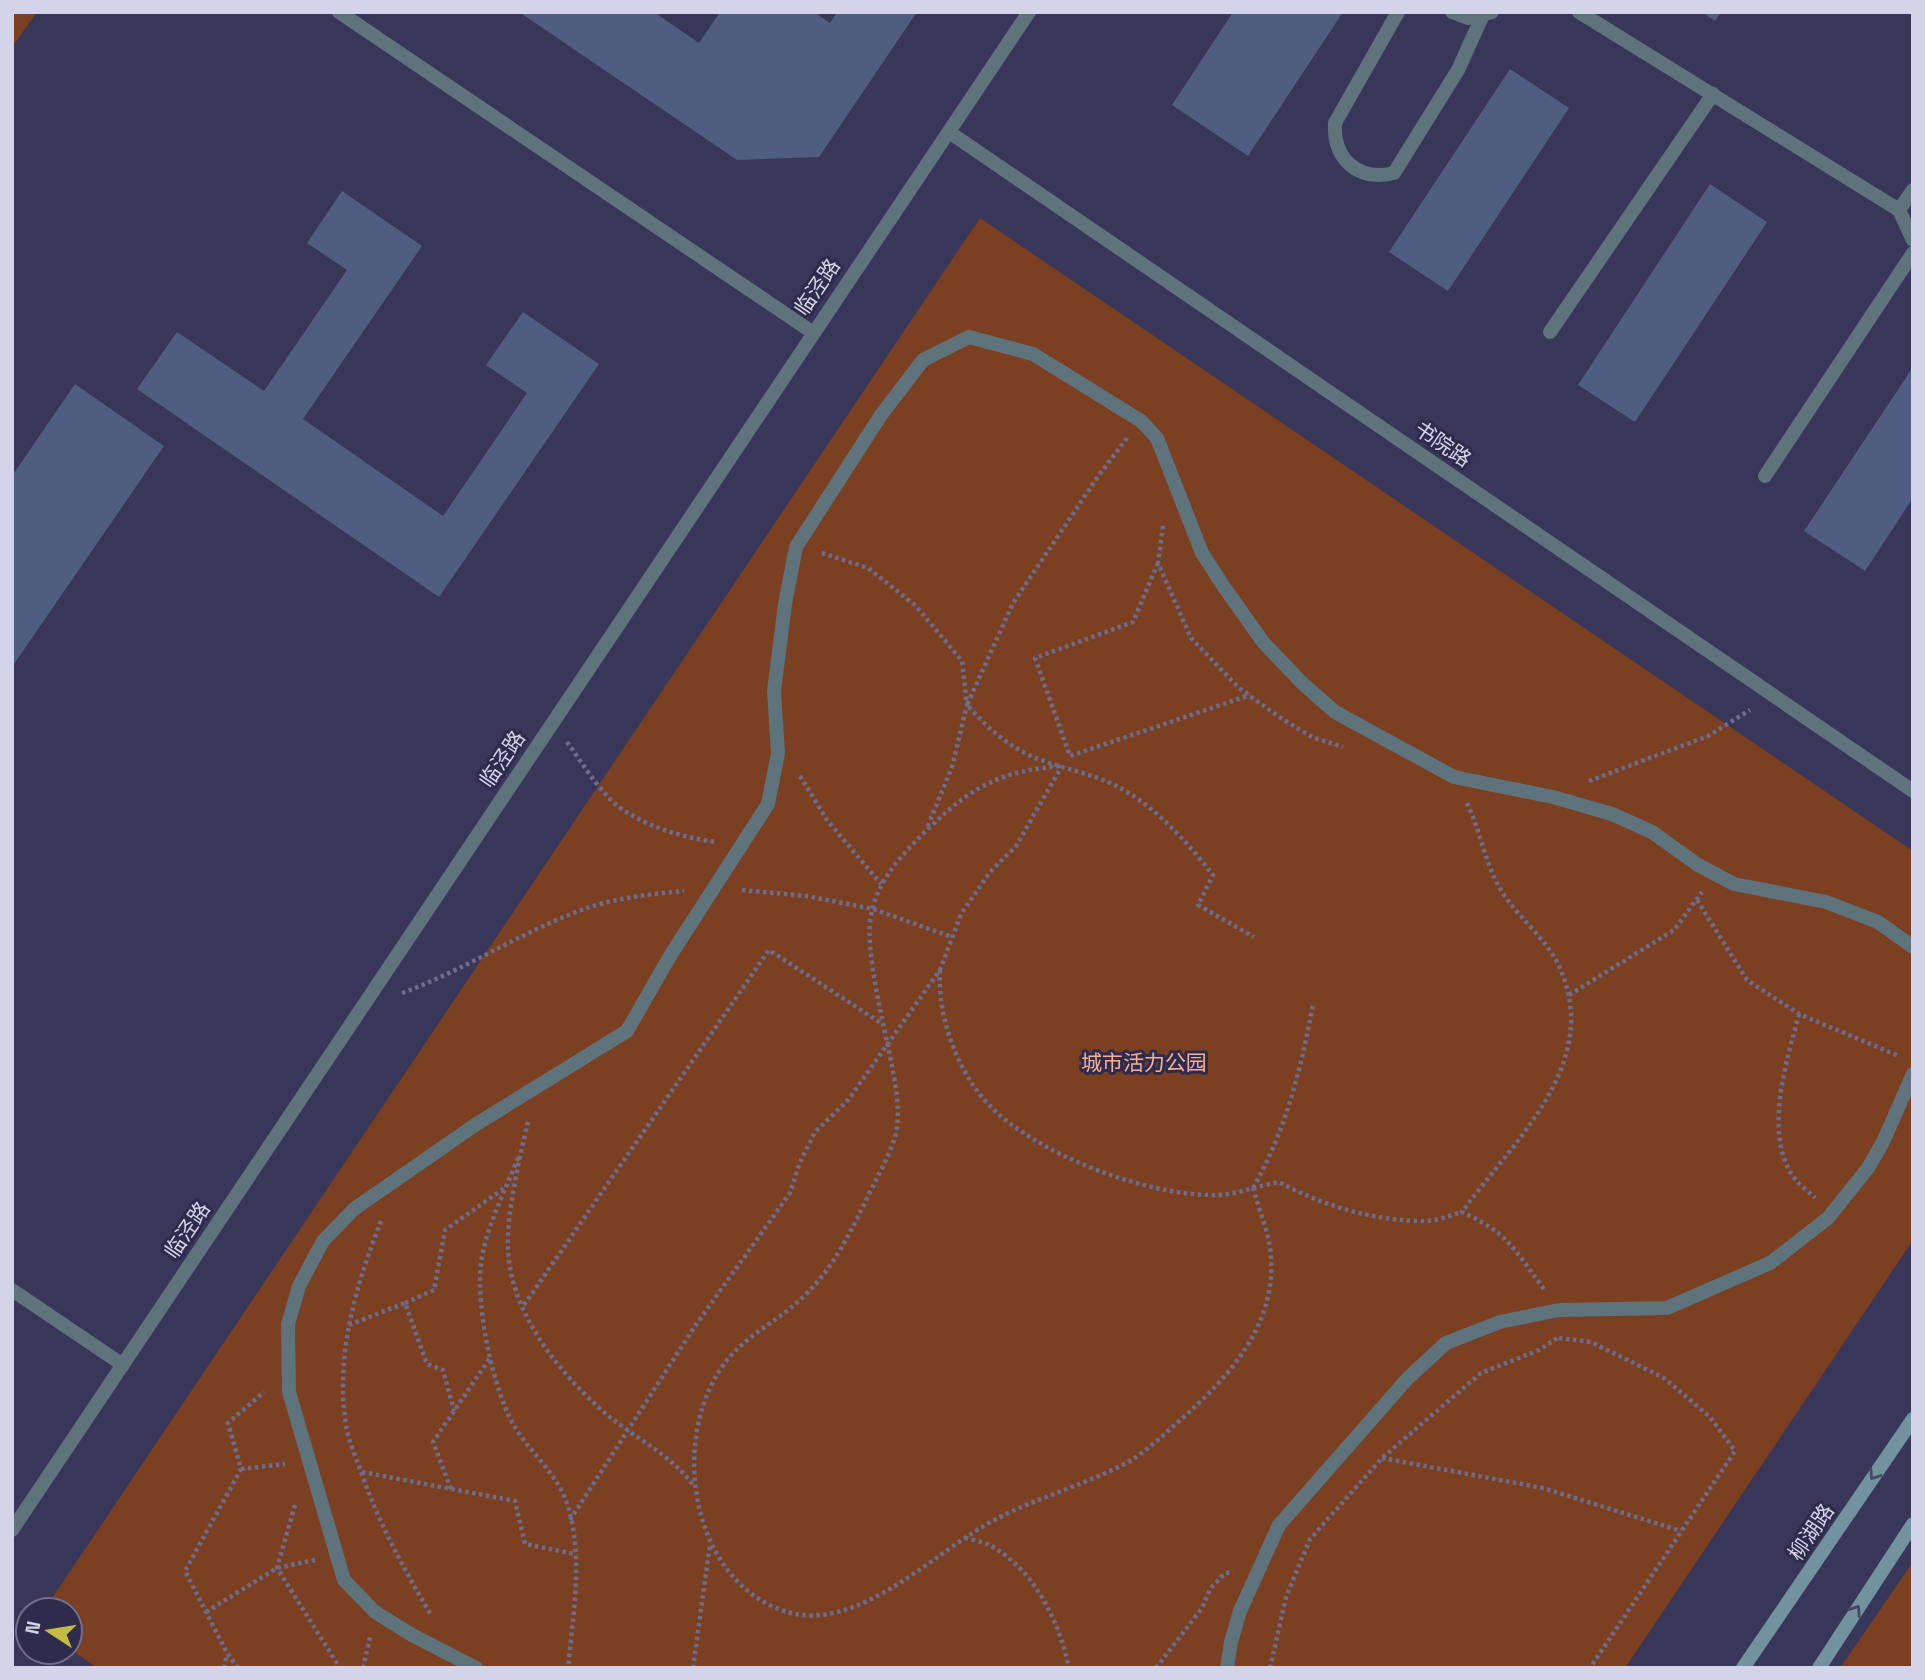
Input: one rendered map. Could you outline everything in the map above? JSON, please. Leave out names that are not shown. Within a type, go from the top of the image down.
[{"type":"main road","name":"柳湖路","points":[[1743,1668],[1913,1419]]},
{"type":"main road","points":[[1819,1668],[1913,1524]]},
{"type":"street","points":[[340,12],[812,332]]},
{"type":"street","name":"临泾路","points":[[12,1530],[812,332],[1029,12]]},
{"type":"street","points":[[1398,12],[1335,123],[1334,138],[1339,153],[1348,165],[1370,175],[1394,173],[1458,70],[1487,15]]},
{"type":"street","points":[[1452,12],[1468,18],[1487,15]]},
{"type":"street","points":[[1582,13],[1899,210],[1913,240]]},
{"type":"street","points":[[1550,332],[1713,94]]},
{"type":"street","name":"书院路","points":[[949,132],[1913,791]]},
{"type":"street","points":[[1899,210],[1913,190]]},
{"type":"street","points":[[1765,476],[1913,253]]},
{"type":"street","points":[[476,1668],[375,1612],[344,1580],[289,1392],[288,1324],[299,1286],[323,1241],[354,1209],[475,1125],[627,1031],[768,804],[778,753],[774,691],[785,604],[796,547],[881,415],[923,360],[969,337],[1033,354],[1141,421],[1157,438],[1202,553],[1263,642],[1335,712],[1454,777],[1553,797],[1612,814],[1642,828],[1734,884],[1826,902],[1878,922],[1913,947]]},
{"type":"street","points":[[1227,1668],[1234,1632],[1258,1568],[1279,1525],[1408,1378],[1446,1343],[1500,1322],[1559,1310],[1667,1308],[1770,1263],[1828,1218],[1874,1159],[1913,1074]]},
{"type":"street","points":[[12,1290],[122,1365]]},
{"type":"path","points":[[925,832],[952,767],[967,705],[1013,603],[1097,478],[1141,421]]},
{"type":"path","points":[[796,547],[838,557],[868,568],[916,606],[962,661],[967,705],[989,729],[1030,756],[1112,783],[1186,840],[1213,875],[1198,905],[1254,937]]},
{"type":"path","points":[[1158,563],[1133,622],[1035,658],[1070,756],[1250,695]]},
{"type":"path","points":[[1553,797],[1708,736],[1774,696]]},
{"type":"path","points":[[552,722],[599,785],[626,813],[686,838],[741,846]]},
{"type":"path","points":[[777,734],[827,820],[881,884]]},
{"type":"path","points":[[1063,766],[1025,768],[999,777],[956,802],[925,832],[881,884],[870,918],[873,959],[895,1082],[896,1133],[852,1234],[830,1266],[800,1300],[737,1348],[719,1371],[695,1430],[693,1485],[710,1542],[740,1583],[777,1609],[827,1615],[874,1599],[964,1538],[1013,1511],[1133,1460],[1184,1417],[1239,1360],[1256,1331],[1270,1294],[1272,1254],[1252,1188],[1274,1152],[1289,1107],[1313,1004]]},
{"type":"path","points":[[570,1520],[695,1326],[790,1193],[800,1162],[815,1132],[848,1100],[940,970],[961,914],[990,872],[1016,846],[1063,766]]},
{"type":"path","points":[[940,970],[945,1011],[958,1060],[992,1108],[1031,1136],[1097,1171],[1161,1187],[1210,1195],[1279,1182],[1316,1202],[1370,1216],[1428,1221],[1462,1212],[1489,1175],[1510,1155],[1550,1094],[1574,1025],[1569,995],[1557,962],[1502,892],[1488,864],[1476,822],[1454,777]]},
{"type":"path","points":[[1569,995],[1674,930],[1714,873]]},
{"type":"path","points":[[393,996],[441,979],[519,938],[584,909],[645,894],[714,888],[807,896],[873,909],[952,937]]},
{"type":"path","points":[[1697,900],[1747,980],[1799,1014],[1901,1057]]},
{"type":"path","points":[[524,1305],[769,950],[884,1026]]},
{"type":"path","points":[[1799,1014],[1779,1089],[1781,1146],[1794,1178],[1819,1201],[1828,1218]]},
{"type":"path","points":[[535,1087],[521,1150],[508,1248],[512,1275],[536,1336],[576,1388],[628,1431],[680,1467],[693,1485]]},
{"type":"path","points":[[521,1150],[481,1263],[481,1293],[490,1358],[501,1400],[522,1440],[564,1497],[570,1520],[575,1554],[576,1591],[568,1668]]},
{"type":"path","points":[[402,1177],[361,1272],[349,1325],[343,1381],[346,1427],[396,1558],[432,1618]]},
{"type":"path","points":[[349,1325],[433,1290],[445,1230],[506,1187]]},
{"type":"path","points":[[1462,1212],[1486,1223],[1506,1238],[1559,1310]]},
{"type":"path","points":[[405,1303],[427,1364],[443,1370],[454,1411]]},
{"type":"path","points":[[1270,1668],[1286,1597],[1310,1539],[1382,1458],[1481,1373],[1539,1350],[1559,1338],[1590,1309]]},
{"type":"path","points":[[1559,1338],[1591,1342],[1664,1378],[1710,1417],[1735,1451],[1590,1668]]},
{"type":"path","points":[[452,1489],[433,1441],[490,1358]]},
{"type":"path","points":[[238,1668],[227,1653],[185,1571],[241,1469],[229,1423],[288,1370]]},
{"type":"path","points":[[1382,1458],[1543,1488],[1681,1531]]},
{"type":"path","points":[[241,1469],[307,1461],[277,1568],[340,1668]]},
{"type":"path","points":[[361,1472],[515,1502],[525,1544],[575,1554]]},
{"type":"path","points":[[964,1538],[991,1546],[1027,1577],[1053,1616],[1069,1668]]},
{"type":"path","points":[[693,1668],[710,1542]]},
{"type":"path","points":[[206,1612],[277,1568],[336,1555]]},
{"type":"path","points":[[1156,1668],[1225,1573],[1258,1568]]},
{"type":"path","points":[[223,1668],[227,1653]]},
{"type":"green space","points":[[12,12],[37,12],[12,47]]},
{"type":"green space","name":"城市活力公园","points":[[980,218],[1913,851],[1913,1240],[1625,1668],[97,1668],[84,1659],[84,1596],[53,1596]]},
{"type":"green space","points":[[1913,1562],[1913,1668],[1840,1668]]},
{"type":"building","points":[[519,12],[654,12],[699,43],[720,12],[814,12],[830,23],[837,12],[917,12],[819,157],[737,160]]},
{"type":"building","points":[[1233,12],[1343,12],[1248,156],[1172,105]]},
{"type":"building","points":[[1702,12],[1721,12],[1715,21]]},
{"type":"building","points":[[1510,69],[1569,108],[1448,291],[1389,252]]},
{"type":"building","points":[[1710,184],[1767,222],[1635,422],[1578,385]]},
{"type":"building","points":[[342,191],[422,246],[303,419],[443,516],[527,393],[486,365],[523,312],[599,364],[439,597],[137,389],[177,332],[264,391],[347,270],[307,243]]},
{"type":"building","points":[[1913,367],[1913,498],[1865,571],[1804,531]]},
{"type":"building","points":[[75,384],[164,446],[12,667],[12,476]]}]
